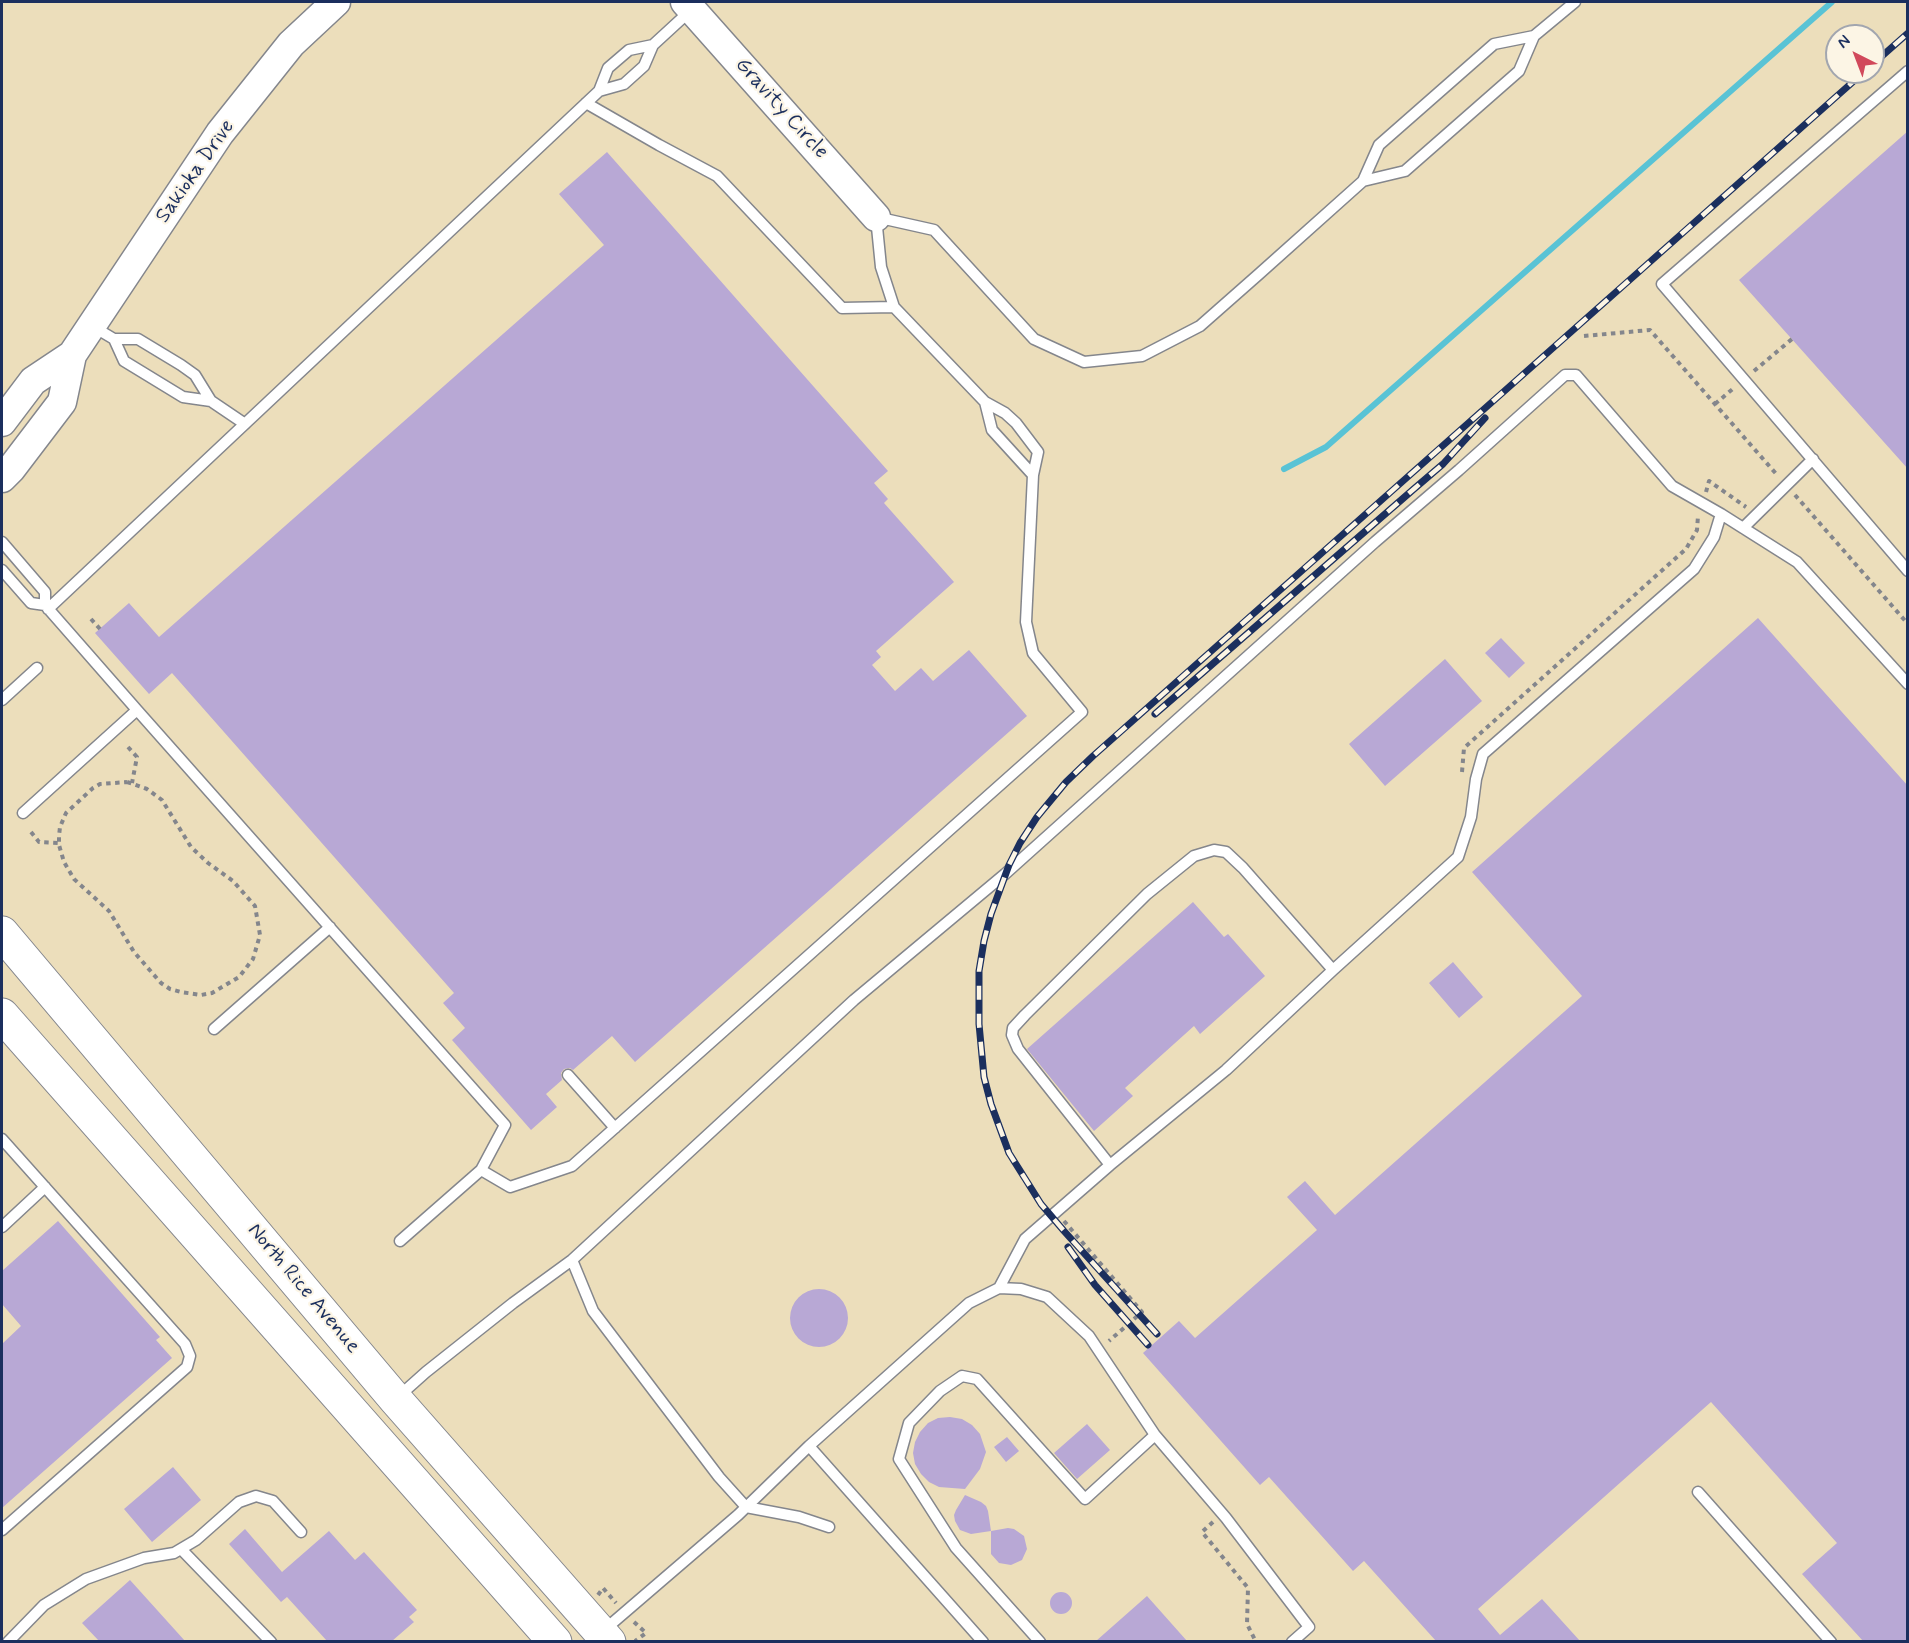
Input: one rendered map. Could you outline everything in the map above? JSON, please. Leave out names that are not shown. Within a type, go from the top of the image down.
[{"type":"highway","name":"North Rice Avenue","points":[[2,933],[396,1400],[605,1637]]},
{"type":"highway","name":"North Rice Avenue","points":[[2,1015],[555,1641]]},
{"type":"street","name":"Sakioka Drive","points":[[2,422],[33,381],[103,332],[220,133],[291,44],[336,2]]},
{"type":"street","name":"Gravity Circle","points":[[689,6],[876,217]]},
{"type":"street","name":"Sakioka Drive","points":[[2,478],[62,402],[72,355]]},
{"type":"lane","points":[[1363,181],[1405,171],[1519,71],[1534,36],[1575,2]]},
{"type":"lane","points":[[599,91],[624,84],[644,66],[653,45],[689,6]]},
{"type":"lane","points":[[481,1170],[510,1187],[572,1166],[1082,712],[1033,653],[1026,622],[1033,476],[1038,452],[1016,423],[1005,413],[985,402],[894,307],[881,267],[876,217],[934,230],[1034,339],[1084,362],[1142,356],[1200,326],[1363,181],[1379,145],[1494,44],[1534,36]]},
{"type":"lane","points":[[47,607],[599,91],[608,68],[629,50],[653,45]]},
{"type":"lane","points":[[1908,71],[1662,284],[1908,571]]},
{"type":"lane","points":[[586,103],[717,176],[842,308],[894,307]]},
{"type":"lane","points":[[103,332],[138,339],[181,365],[195,375],[210,401]]},
{"type":"lane","points":[[103,332],[124,361],[183,396],[210,401],[245,424]]},
{"type":"lane","points":[[396,1400],[419,1377],[572,1260],[854,1000],[1005,874],[1565,375],[1576,375],[1672,486],[1797,562],[1908,684]]},
{"type":"lane","points":[[985,402],[992,430],[1033,476]]},
{"type":"lane","points":[[1743,528],[1813,459]]},
{"type":"lane","points":[[999,1288],[1025,1239],[1110,1165],[1226,1070],[1458,857],[1471,817],[1476,779],[1483,754],[1694,568],[1714,537],[1721,514]]},
{"type":"lane","points":[[2,542],[45,592],[47,607],[504,1125],[481,1170],[400,1241]]},
{"type":"lane","points":[[2,570],[31,603],[47,607]]},
{"type":"lane","points":[[2,700],[37,668]]},
{"type":"lane","points":[[23,813],[137,710]]},
{"type":"lane","points":[[1110,1165],[1018,1049],[1012,1035],[1013,1028],[1025,1015],[1147,894],[1194,856],[1214,850],[1226,852],[1243,868],[1333,970]]},
{"type":"lane","points":[[214,1029],[330,927]]},
{"type":"lane","points":[[568,1074],[615,1128]]},
{"type":"lane","points":[[2,1139],[185,1344],[190,1356],[187,1367],[2,1530]]},
{"type":"lane","points":[[2,1227],[45,1187]]},
{"type":"lane","points":[[572,1260],[593,1311],[719,1477],[746,1507],[799,1517],[829,1527]]},
{"type":"lane","points":[[605,1637],[746,1507],[808,1446],[969,1303],[999,1288],[1021,1289],[1047,1298],[1089,1336],[1155,1435],[1222,1514],[1309,1627],[1292,1641]]},
{"type":"lane","points":[[1040,1641],[956,1548],[899,1459],[909,1423],[940,1391],[962,1376],[977,1379],[1085,1499],[1155,1435]]},
{"type":"lane","points":[[808,1446],[983,1641]]},
{"type":"lane","points":[[1698,1492],[1831,1641]]},
{"type":"lane","points":[[8,1641],[44,1605],[86,1579],[144,1558],[174,1553],[196,1540],[239,1502],[256,1496],[273,1501],[301,1532]]},
{"type":"lane","points":[[181,1549],[271,1641]]},
{"type":"path","points":[[1584,336],[1650,330],[1908,624]]},
{"type":"path","points":[[1460,783],[1464,748],[1686,549],[1697,530],[1698,518],[1709,481],[1756,515]]},
{"type":"path","points":[[91,619],[100,629]]},
{"type":"path","points":[[128,747],[137,757],[132,783]]},
{"type":"path","points":[[113,782],[132,783],[147,789],[162,800],[191,847],[233,881],[255,906],[260,935],[250,965],[239,977],[212,993],[201,994],[170,989],[161,983],[134,952],[109,911],[74,879],[63,862],[59,843],[63,819],[81,799],[100,784],[113,782]]},
{"type":"path","points":[[75,793],[81,799]]},
{"type":"path","points":[[31,832],[39,842],[59,843]]},
{"type":"path","points":[[1056,1212],[1142,1312],[1108,1342]]},
{"type":"path","points":[[1222,1514],[1202,1532],[1248,1588],[1247,1624],[1256,1641]]},
{"type":"building","points":[[1908,131],[1908,469],[1739,280]]},
{"type":"building","points":[[607,152],[888,471],[874,483],[888,499],[884,503],[954,582],[876,651],[881,657],[872,665],[895,691],[921,668],[933,681],[969,650],[1027,716],[635,1062],[612,1036],[573,1070],[564,1069],[561,1073],[562,1080],[546,1094],[557,1107],[531,1130],[452,1040],[465,1028],[443,1003],[454,993],[172,673],[149,694],[95,633],[129,603],[159,637],[604,245],[559,194]]},
{"type":"building","points":[[1758,618],[1908,786],[1908,1641],[1863,1641],[1802,1574],[1837,1543],[1711,1402],[1478,1609],[1500,1635],[1542,1599],[1580,1641],[1436,1641],[1364,1561],[1353,1571],[1269,1477],[1260,1485],[1143,1353],[1179,1321],[1195,1338],[1317,1230],[1287,1197],[1305,1181],[1335,1215],[1582,996],[1472,872]]},
{"type":"building","points":[[1501,638],[1525,663],[1509,678],[1485,653]]},
{"type":"building","points":[[1445,659],[1482,701],[1385,786],[1349,744]]},
{"type":"building","points":[[1193,902],[1224,937],[1228,934],[1265,976],[1200,1034],[1194,1026],[1125,1088],[1133,1096],[1094,1131],[1027,1049]]},
{"type":"building","points":[[1453,962],[1483,997],[1459,1018],[1429,983]]},
{"type":"building","points":[[58,1221],[160,1337],[156,1340],[172,1358],[2,1508],[2,1344],[21,1326],[2,1304],[2,1271]]},
{"type":"building","points":[[819,1289],[830,1291],[843,1302],[848,1318],[846,1329],[835,1342],[819,1347],[808,1345],[795,1334],[790,1318],[792,1307],[803,1294]]},
{"type":"building","points":[[938,1418],[962,1419],[972,1425],[980,1434],[986,1452],[980,1469],[965,1489],[939,1487],[929,1482],[915,1464],[913,1453],[920,1432],[928,1423]]},
{"type":"building","points":[[1087,1424],[1110,1450],[1077,1479],[1054,1453]]},
{"type":"building","points":[[1007,1437],[1019,1451],[1006,1462],[994,1447]]},
{"type":"building","points":[[173,1467],[201,1500],[152,1542],[124,1509]]},
{"type":"building","points":[[965,1495],[986,1506],[991,1531],[971,1534],[960,1530],[954,1515]]},
{"type":"building","points":[[1008,1528],[1024,1536],[1027,1549],[1022,1560],[1011,1565],[999,1563],[991,1554],[991,1531]]},
{"type":"building","points":[[245,1529],[282,1572],[329,1531],[355,1560],[364,1552],[417,1610],[409,1617],[414,1622],[392,1641],[327,1641],[287,1597],[281,1602],[229,1544]]},
{"type":"building","points":[[130,1580],[185,1641],[99,1641],[82,1623]]},
{"type":"building","points":[[1061,1592],[1069,1595],[1072,1603],[1069,1611],[1061,1614],[1053,1611],[1050,1603],[1053,1595]]},
{"type":"building","points":[[1147,1596],[1187,1641],[1096,1641]]},
{"type":"waterway","points":[[1284,469],[1326,447],[1832,2]]},
{"type":"railway","points":[[1885,53],[1908,33]]},
{"type":"railway","points":[[1157,1334],[1041,1204],[1009,1153],[991,1104],[984,1077],[979,1024],[979,971],[991,914],[1009,865],[1020,843],[1037,817],[1066,782],[1093,756],[1850,84]]},
{"type":"railway","points":[[1155,714],[1443,464],[1485,418]]},
{"type":"railway","points":[[1068,1247],[1095,1285],[1148,1345]]}]
